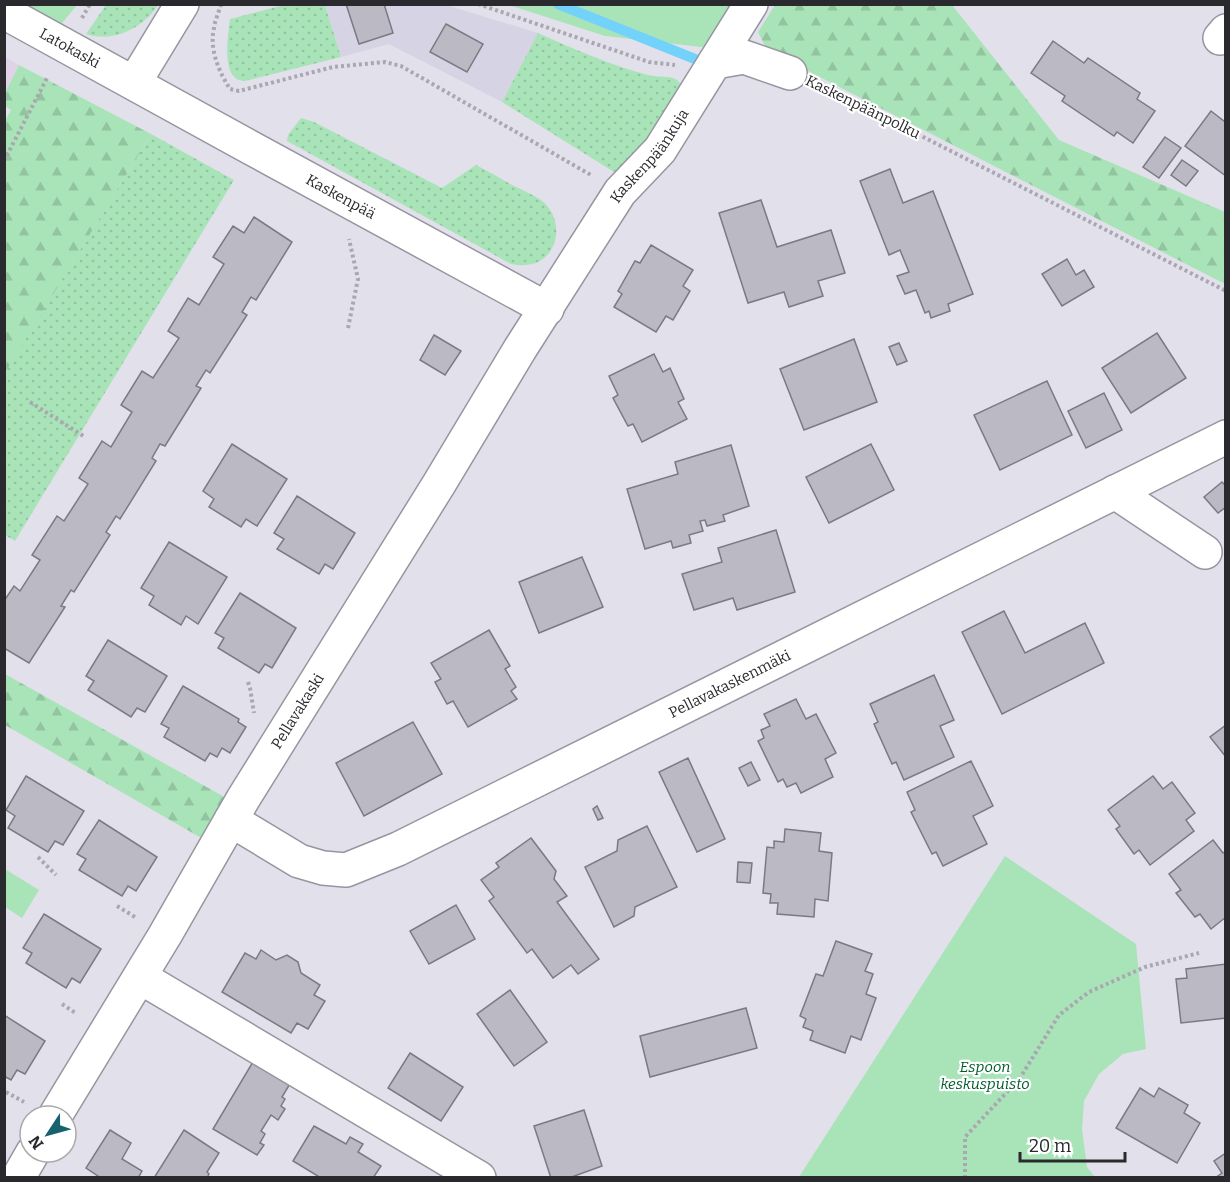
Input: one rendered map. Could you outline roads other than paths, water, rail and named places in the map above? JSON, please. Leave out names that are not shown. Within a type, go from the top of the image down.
[{"type":"street","points":[[134,84],[182,4]]},
{"type":"street","name":"Kaskenpäänkuja","points":[[547,309],[620,192],[660,150],[751,4]]},
{"type":"street","name":"Latokaski","points":[[4,12],[134,84]]},
{"type":"street","name":"Kaskenpäänpolku","points":[[715,62],[744,57],[790,73]]},
{"type":"street","name":"Kaskenpää","points":[[134,84],[547,309]]},
{"type":"street","name":"Pellavakaski","points":[[62,1104],[140,977],[243,799],[520,349],[547,309]]},
{"type":"street","name":"Pellavakaskenmäki","points":[[231,820],[299,861],[323,868],[346,870],[398,849],[1226,437]]},
{"type":"street","points":[[1115,492],[1205,552]]},
{"type":"street","points":[[140,977],[479,1178]]},
{"type":"street","points":[[18,1178],[26,1164]]},
{"type":"waterway","points":[[558,4],[695,59]]},
{"type":"park label","name":"Espoon keskuspuisto","points":[[985,1076]]}]
